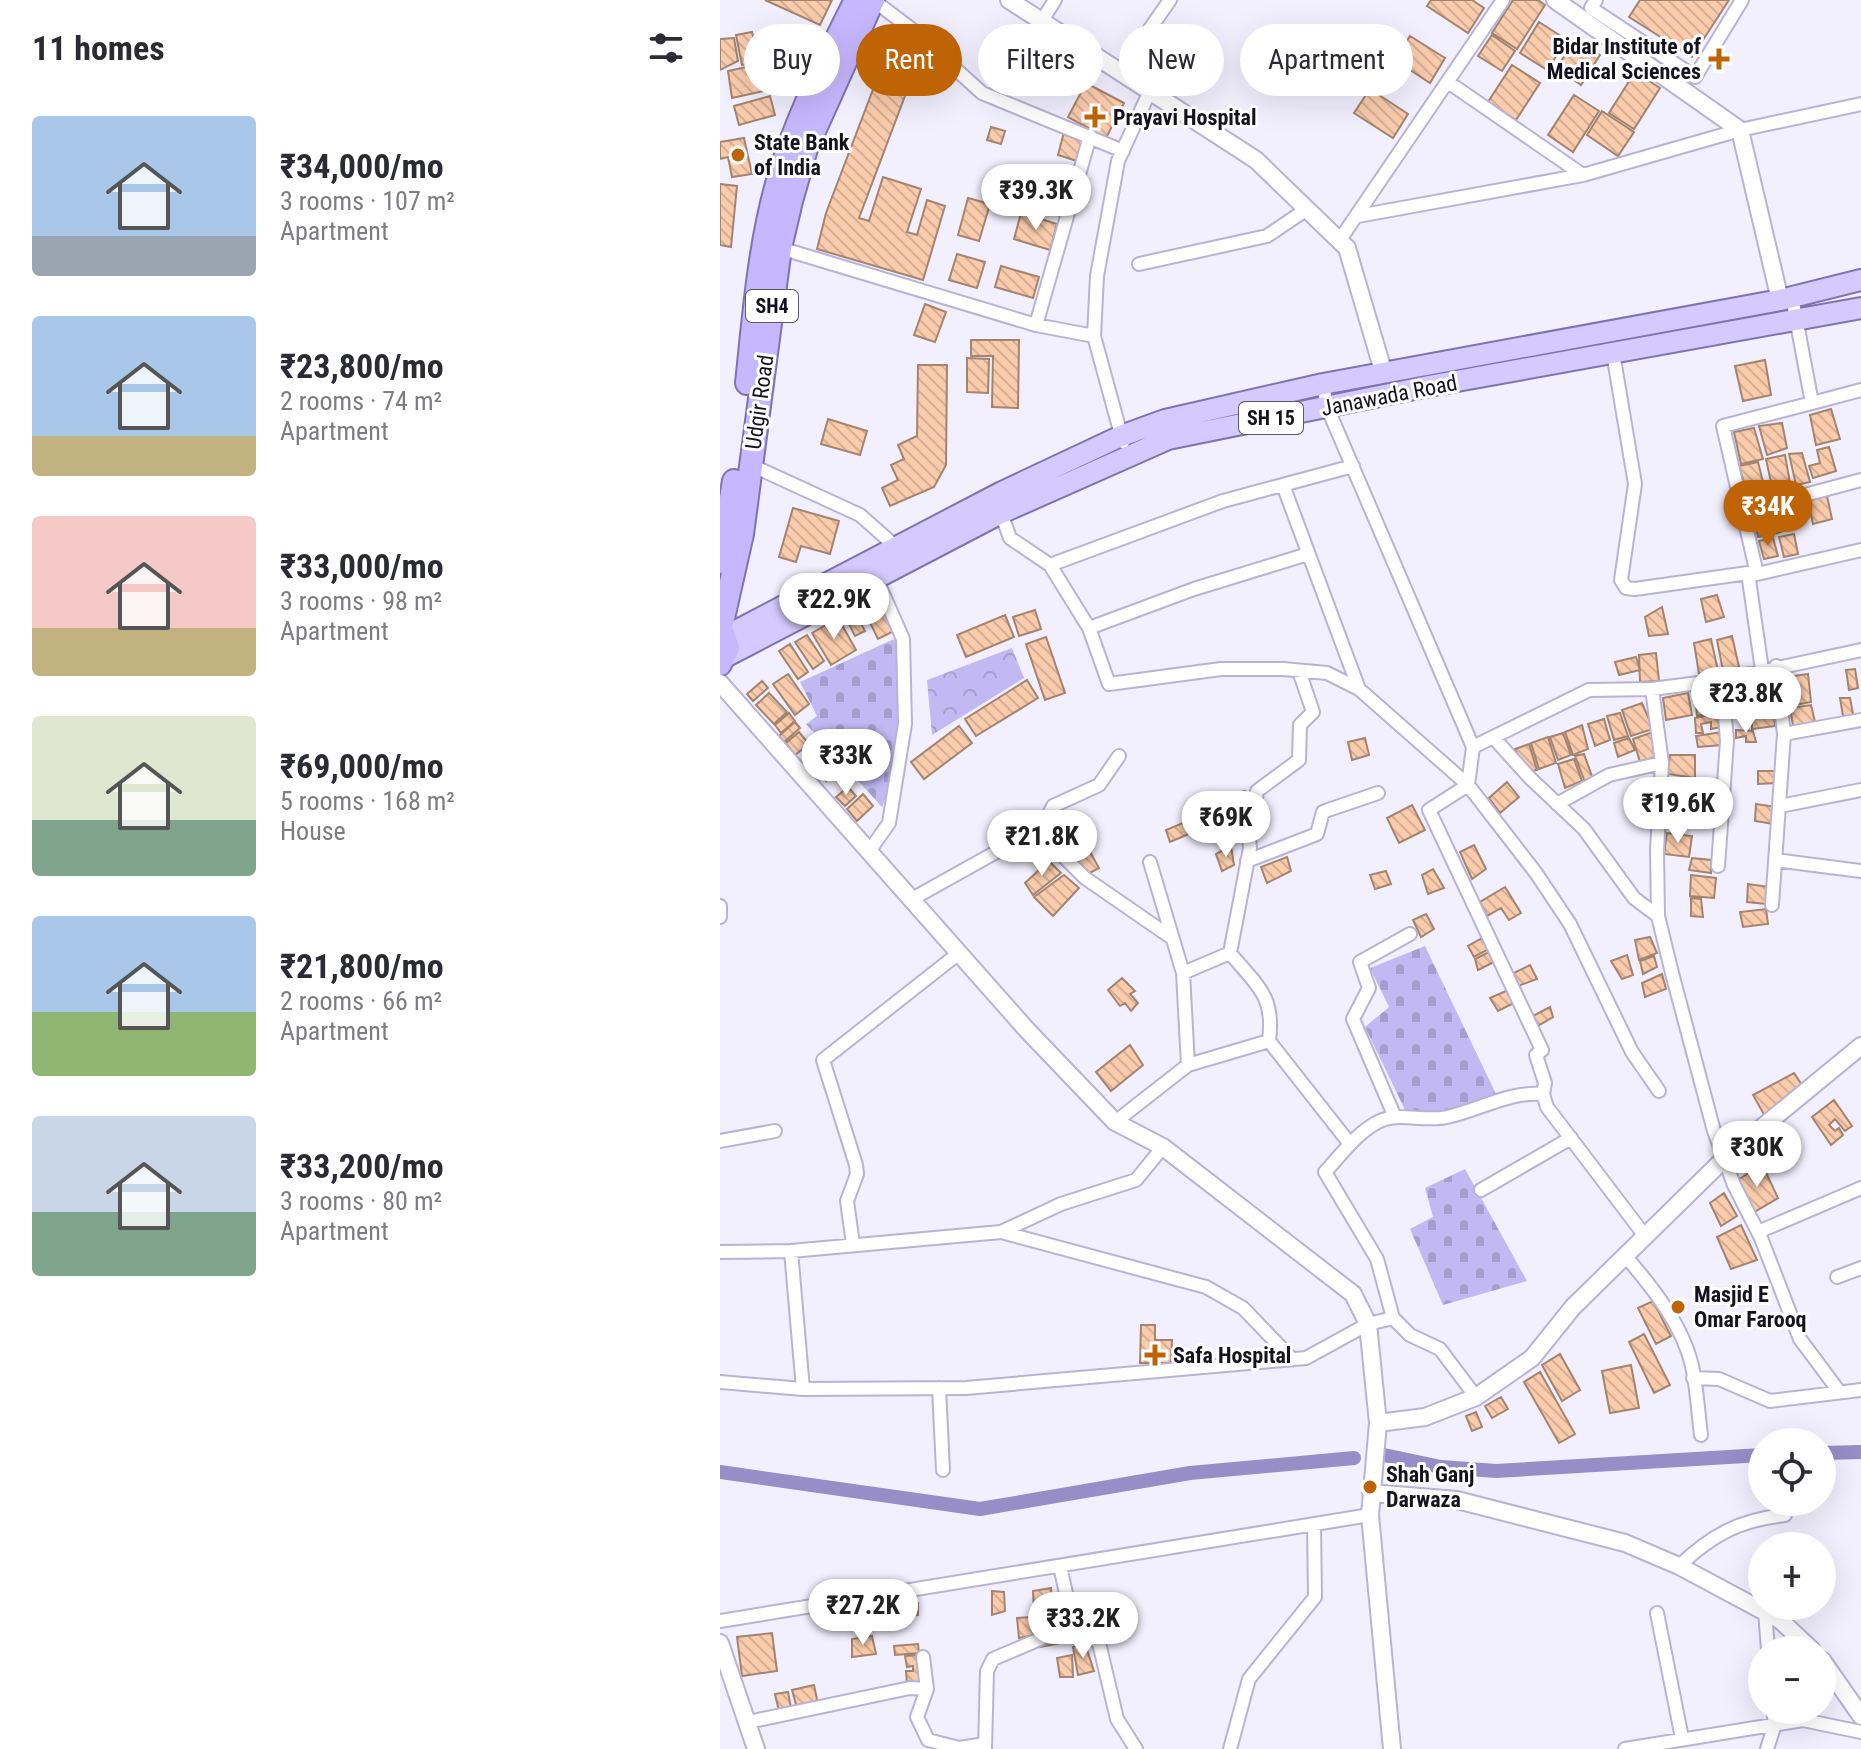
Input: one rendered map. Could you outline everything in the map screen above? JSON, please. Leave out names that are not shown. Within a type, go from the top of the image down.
[{"type":"highway","name":"Udgir Road","points":[[720,562],[742,428],[756,295],[776,187],[793,135],[856,0]]},
{"type":"highway","name":"Udgir Road","points":[[722,642],[742,534],[780,248],[806,149],[873,0]]},
{"type":"main road","name":"Janawada Road","points":[[722,642],[895,546],[1121,436],[1165,420],[1323,384],[1786,299],[1861,280]]},
{"type":"main road","name":"Janawada Road","points":[[722,642],[877,580],[1001,513],[1128,456],[1186,434],[1861,308]]},
{"type":"street","points":[[873,0],[914,31],[982,93],[1123,151]]},
{"type":"street","points":[[1009,0],[1119,73]]},
{"type":"street","points":[[1041,22],[1055,0]]},
{"type":"street","points":[[1153,24],[1170,0]]},
{"type":"street","points":[[1339,241],[1503,0]]},
{"type":"street","points":[[1555,0],[1740,130],[1786,299],[1797,321],[1812,403]]},
{"type":"street","points":[[1589,3],[1695,77],[1742,0]]},
{"type":"street","points":[[1448,82],[1583,175]]},
{"type":"street","points":[[1128,456],[1094,336],[1097,276],[1123,151],[1148,96]]},
{"type":"street","points":[[1154,96],[1256,160],[1347,248],[1384,374]]},
{"type":"street","points":[[1358,216],[1583,175],[1740,130],[1861,104]]},
{"type":"street","points":[[1036,325],[1090,136]]},
{"type":"street","points":[[1139,264],[1267,236],[1307,209]]},
{"type":"street","points":[[780,248],[1036,325],[1094,336]]},
{"type":"street","points":[[1613,353],[1635,484],[1621,580],[1626,588],[1753,573],[1861,550]]},
{"type":"street","points":[[1323,384],[1327,407],[1473,747],[1468,785],[1429,810],[1542,1050],[1536,1055],[1545,1083],[1543,1094],[1547,1107],[1645,1236]]},
{"type":"street","points":[[1762,670],[1753,573],[1723,426],[1861,390]]},
{"type":"street","points":[[751,465],[860,515],[895,546]]},
{"type":"street","points":[[1050,565],[1223,501],[1353,466]]},
{"type":"street","points":[[1741,512],[1861,480]]},
{"type":"street","points":[[1283,485],[1359,689]]},
{"type":"street","points":[[1001,513],[1010,538],[1050,565],[1089,628],[1109,684],[1221,669],[1327,673],[1359,689],[1468,785],[1570,924],[1632,1052],[1659,1091]]},
{"type":"street","points":[[1089,628],[1194,589],[1308,554]]},
{"type":"street","points":[[870,850],[889,823],[905,724],[903,639],[877,580]]},
{"type":"street","points":[[1473,747],[1589,690],[1652,689],[1722,680],[1861,650]]},
{"type":"street","points":[[1772,905],[1784,734],[1776,666]]},
{"type":"street","points":[[1299,671],[1313,712],[1300,725],[1299,760],[1257,791],[1255,806],[1247,817],[1247,861],[1230,953],[1269,1001],[1272,1018],[1269,1041],[1350,1144]]},
{"type":"street","points":[[1718,866],[1727,741],[1722,680]]},
{"type":"street","points":[[720,683],[959,953],[1115,1122],[1163,1147],[1353,1294],[1368,1324],[1378,1423],[1370,1515],[1392,1749]]},
{"type":"street","points":[[1652,689],[1662,763],[1657,850],[1658,916],[1714,1131],[1800,1339],[1838,1390]]},
{"type":"street","points":[[1784,734],[1861,720]]},
{"type":"street","points":[[1493,737],[1584,829],[1634,898],[1658,916]]},
{"type":"street","points":[[1040,833],[1053,806],[1099,785],[1119,756]]},
{"type":"street","points":[[1557,804],[1609,775],[1662,763]]},
{"type":"street","points":[[1780,806],[1861,790]]},
{"type":"street","points":[[1247,861],[1317,834],[1323,812],[1378,793]]},
{"type":"street","points":[[912,899],[1025,836],[1040,833]]},
{"type":"street","points":[[1040,833],[1085,878],[1172,938]]},
{"type":"street","points":[[1775,860],[1861,871]]},
{"type":"street","points":[[1150,862],[1183,973],[1188,1065]]},
{"type":"street","points":[[720,906],[720,917]]},
{"type":"street","points":[[1394,1115],[1353,1019],[1369,988],[1360,962],[1410,934]]},
{"type":"street","points":[[853,1244],[847,1201],[857,1174],[856,1165],[823,1060],[959,953]]},
{"type":"street","points":[[1183,973],[1230,953]]},
{"type":"street","points":[[1115,1122],[1188,1065],[1269,1041]]},
{"type":"street","points":[[1378,1423],[1425,1417],[1476,1397],[1532,1358],[1573,1307],[1627,1258],[1645,1236],[1726,1157],[1861,1046]]},
{"type":"street","points":[[1476,1397],[1445,1354],[1410,1335],[1393,1318],[1377,1259],[1325,1172],[1350,1144],[1376,1123],[1394,1115],[1413,1121],[1447,1117],[1527,1093],[1543,1094]]},
{"type":"street","points":[[720,1141],[775,1131]]},
{"type":"street","points":[[1481,1190],[1571,1138]]},
{"type":"street","points":[[1001,1232],[1061,1204],[1136,1180],[1163,1147]]},
{"type":"street","points":[[1758,1232],[1861,1188]]},
{"type":"street","points":[[720,1252],[791,1251],[1001,1232],[1206,1287],[1243,1308],[1291,1358]]},
{"type":"street","points":[[791,1251],[803,1389]]},
{"type":"street","points":[[1627,1258],[1650,1284],[1679,1332],[1693,1378],[1701,1435]]},
{"type":"street","points":[[1837,1277],[1861,1268]]},
{"type":"street","points":[[720,1382],[803,1389],[939,1388],[1306,1358],[1368,1324],[1393,1318]]},
{"type":"street","points":[[1693,1378],[1719,1379],[1770,1401],[1838,1390],[1861,1390]]},
{"type":"street","points":[[939,1388],[943,1470]]},
{"type":"street","points":[[1371,1493],[1457,1500],[1625,1543],[1679,1566],[1748,1602]]},
{"type":"street","points":[[720,1621],[1370,1515]]},
{"type":"street","points":[[1679,1566],[1699,1548],[1749,1519],[1776,1516]]},
{"type":"street","points":[[1230,1749],[1249,1679],[1315,1597],[1314,1524]]},
{"type":"street","points":[[1060,1566],[1073,1625],[1099,1643],[1117,1719],[1136,1749]]},
{"type":"street","points":[[1657,1613],[1682,1738]]},
{"type":"street","points":[[1780,1620],[1797,1636]]},
{"type":"street","points":[[923,1657],[927,1689],[917,1717],[928,1740],[959,1748],[985,1746],[987,1671],[993,1659],[1073,1625]]},
{"type":"street","points":[[720,1643],[756,1749]]},
{"type":"street","points":[[1836,1680],[1861,1716]]},
{"type":"street","points":[[748,1722],[910,1688],[927,1689]]},
{"type":"street","points":[[1625,1749],[1775,1724],[1767,1749]]},
{"type":"street","points":[[1822,1724],[1861,1732]]},
{"type":"green space","points":[[894,639],[899,673],[898,723],[892,773],[882,807],[806,724],[817,716],[800,682]]},
{"type":"green space","points":[[1012,648],[1024,678],[932,735],[927,680]]},
{"type":"green space","points":[[1425,946],[1497,1096],[1445,1111],[1406,1112],[1365,1027],[1389,1007],[1370,968]]},
{"type":"green space","points":[[1465,1169],[1527,1281],[1443,1305],[1410,1229],[1433,1217],[1425,1188]]},
{"type":"building","points":[[765,0],[832,0],[818,24]]},
{"type":"building","points":[[1431,0],[1472,0],[1484,8],[1468,33],[1427,6]]},
{"type":"building","points":[[1513,0],[1538,0],[1545,5],[1517,49],[1492,33]]},
{"type":"building","points":[[1640,0],[1729,0],[1692,57],[1629,17]]},
{"type":"building","points":[[1539,22],[1567,40],[1547,70],[1520,53]]},
{"type":"building","points":[[744,34],[744,65],[742,65],[736,35]]},
{"type":"building","points":[[1492,35],[1515,51],[1502,71],[1478,56]]},
{"type":"building","points":[[734,38],[738,61],[720,70],[720,39]]},
{"type":"building","points":[[1413,38],[1445,58],[1430,83],[1413,72]]},
{"type":"building","points":[[1575,39],[1600,55],[1581,85],[1557,68]]},
{"type":"building","points":[[1512,65],[1540,83],[1516,120],[1488,102]]},
{"type":"building","points":[[744,68],[744,95],[732,98],[728,71]]},
{"type":"building","points":[[1635,72],[1660,88],[1634,129],[1609,113]]},
{"type":"building","points":[[1103,92],[1124,103],[1106,138],[1068,117],[1079,96],[1103,96]]},
{"type":"building","points":[[1574,95],[1599,111],[1573,152],[1548,135]]},
{"type":"building","points":[[770,96],[775,115],[739,125],[734,106]]},
{"type":"building","points":[[871,96],[905,96],[859,218],[869,221],[883,177],[921,189],[907,232],[917,235],[927,200],[945,206],[923,280],[817,249],[826,213]]},
{"type":"building","points":[[1365,96],[1381,96],[1408,114],[1393,138],[1354,113]]},
{"type":"building","points":[[1602,111],[1634,132],[1618,156],[1587,135]]},
{"type":"building","points":[[991,127],[1005,131],[1001,144],[987,140]]},
{"type":"building","points":[[1064,132],[1084,138],[1077,161],[1058,155]]},
{"type":"building","points":[[744,138],[752,174],[732,177],[728,157],[720,159],[720,142]]},
{"type":"building","points":[[1050,175],[1068,180],[1059,209],[1042,204]]},
{"type":"building","points":[[720,184],[737,186],[731,247],[720,245]]},
{"type":"building","points":[[968,198],[990,204],[979,241],[958,235]]},
{"type":"building","points":[[1021,213],[1057,224],[1050,250],[1014,239]]},
{"type":"building","points":[[957,254],[985,262],[977,288],[949,280]]},
{"type":"building","points":[[1001,266],[1039,277],[1033,298],[995,287]]},
{"type":"building","points":[[925,304],[946,312],[935,342],[914,335]]},
{"type":"building","points":[[971,340],[1019,340],[1018,408],[992,407],[993,356],[971,356]]},
{"type":"building","points":[[967,358],[989,359],[988,393],[967,392]]},
{"type":"building","points":[[1765,360],[1771,395],[1743,401],[1735,366]]},
{"type":"building","points":[[918,365],[947,365],[946,465],[934,487],[890,506],[882,488],[898,480],[891,465],[904,459],[898,445],[917,436]]},
{"type":"building","points":[[1831,409],[1840,439],[1816,445],[1810,415]]},
{"type":"building","points":[[828,419],[867,431],[860,455],[821,444]]},
{"type":"building","points":[[1782,423],[1787,448],[1767,455],[1759,426]]},
{"type":"building","points":[[1754,428],[1763,459],[1741,464],[1734,432]]},
{"type":"building","points":[[1829,447],[1836,471],[1813,478],[1809,466],[1820,463],[1817,450]]},
{"type":"building","points":[[1802,453],[1810,482],[1796,485],[1789,454]]},
{"type":"building","points":[[1785,455],[1790,483],[1772,487],[1766,459]]},
{"type":"building","points":[[1758,462],[1764,486],[1747,492],[1739,466]]},
{"type":"building","points":[[1827,496],[1832,519],[1813,524],[1808,500]]},
{"type":"building","points":[[793,508],[839,521],[830,554],[801,546],[796,562],[779,557]]},
{"type":"building","points":[[1787,508],[1793,528],[1777,533],[1772,512]]},
{"type":"building","points":[[1768,513],[1773,533],[1758,537],[1754,517]]},
{"type":"building","points":[[1794,534],[1798,554],[1784,557],[1779,537]]},
{"type":"building","points":[[1773,538],[1778,556],[1764,559],[1759,541]]},
{"type":"building","points":[[1717,595],[1724,617],[1706,622],[1701,599]]},
{"type":"building","points":[[880,597],[896,630],[878,639],[862,606]]},
{"type":"building","points":[[1662,607],[1668,634],[1649,636],[1645,617]]},
{"type":"building","points":[[854,610],[865,631],[855,636],[844,614]]},
{"type":"building","points":[[1035,610],[1041,629],[1019,636],[1013,617]]},
{"type":"building","points":[[1005,615],[1014,637],[966,657],[957,635]]},
{"type":"building","points":[[838,618],[856,650],[831,665],[812,633]]},
{"type":"building","points":[[807,635],[824,661],[813,669],[795,642]]},
{"type":"building","points":[[1732,636],[1739,667],[1723,671],[1717,640]]},
{"type":"building","points":[[1046,637],[1065,693],[1045,700],[1026,644]]},
{"type":"building","points":[[1711,639],[1718,671],[1699,674],[1694,643]]},
{"type":"building","points":[[790,644],[808,672],[798,679],[779,651]]},
{"type":"building","points":[[1656,653],[1659,681],[1640,682],[1639,655]]},
{"type":"building","points":[[1636,657],[1640,670],[1619,675],[1615,662]]},
{"type":"building","points":[[1855,669],[1858,688],[1849,690],[1846,670]]},
{"type":"building","points":[[788,674],[809,704],[795,715],[773,684]]},
{"type":"building","points":[[1808,674],[1811,702],[1789,706],[1786,677]]},
{"type":"building","points":[[1027,680],[1038,698],[976,736],[965,719]]},
{"type":"building","points":[[1770,680],[1771,700],[1730,706],[1727,686]]},
{"type":"building","points":[[762,681],[768,688],[753,701],[747,694]]},
{"type":"building","points":[[1717,691],[1719,711],[1697,716],[1695,693]]},
{"type":"building","points":[[769,693],[787,712],[774,724],[756,705]]},
{"type":"building","points":[[1688,693],[1692,715],[1666,720],[1663,698]]},
{"type":"building","points":[[1840,698],[1850,698],[1854,719],[1844,722]]},
{"type":"building","points":[[1772,702],[1775,726],[1752,729],[1752,713],[1736,713],[1735,706]]},
{"type":"building","points":[[1642,703],[1653,729],[1631,736],[1622,710]]},
{"type":"building","points":[[1811,705],[1816,726],[1794,731],[1790,708]]},
{"type":"building","points":[[789,713],[795,721],[781,733],[775,725]]},
{"type":"building","points":[[1620,713],[1628,736],[1614,740],[1607,716]]},
{"type":"building","points":[[1719,713],[1722,727],[1711,729],[1711,722],[1701,724],[1703,733],[1696,733],[1695,718]]},
{"type":"building","points":[[1604,719],[1610,740],[1595,746],[1588,724]]},
{"type":"building","points":[[795,722],[800,728],[784,742],[779,736]]},
{"type":"building","points":[[1582,725],[1588,749],[1573,755],[1565,732]]},
{"type":"building","points":[[959,726],[972,743],[924,779],[911,762]]},
{"type":"building","points":[[1736,730],[1753,731],[1756,742],[1746,742],[1746,736],[1736,738]]},
{"type":"building","points":[[799,732],[809,744],[795,755],[786,743]]},
{"type":"building","points":[[1653,732],[1657,756],[1640,762],[1633,739]]},
{"type":"building","points":[[1722,732],[1723,745],[1698,747],[1696,736]]},
{"type":"building","points":[[1563,733],[1571,755],[1558,760],[1550,737]]},
{"type":"building","points":[[1548,737],[1556,763],[1539,769],[1531,743]]},
{"type":"building","points":[[1365,738],[1369,755],[1352,760],[1348,742]]},
{"type":"building","points":[[1629,738],[1635,750],[1618,757],[1614,743]]},
{"type":"building","points":[[1529,744],[1537,770],[1527,772],[1515,749]]},
{"type":"building","points":[[1584,754],[1593,779],[1585,782],[1575,756]]},
{"type":"building","points":[[1670,755],[1695,755],[1695,778],[1668,774]]},
{"type":"building","points":[[822,758],[836,772],[826,781],[813,767]]},
{"type":"building","points":[[1574,759],[1582,781],[1565,788],[1558,764]]},
{"type":"building","points":[[1758,771],[1776,771],[1777,783],[1758,784]]},
{"type":"building","points":[[1507,782],[1519,797],[1500,813],[1489,798]]},
{"type":"building","points":[[848,787],[856,796],[845,806],[836,797]]},
{"type":"building","points":[[1245,791],[1252,805],[1232,814],[1225,797]]},
{"type":"building","points":[[863,794],[873,806],[857,821],[847,809]]},
{"type":"building","points":[[1756,804],[1777,807],[1774,824],[1755,821]]},
{"type":"building","points":[[1412,805],[1425,830],[1399,843],[1387,818]]},
{"type":"building","points":[[1185,822],[1189,834],[1170,842],[1166,830]]},
{"type":"building","points":[[1667,833],[1692,836],[1689,857],[1664,854]]},
{"type":"building","points":[[1474,845],[1486,869],[1472,879],[1460,852]]},
{"type":"building","points":[[1231,846],[1234,865],[1222,871],[1216,854]]},
{"type":"building","points":[[1090,852],[1099,868],[1086,875],[1075,857]]},
{"type":"building","points":[[1287,857],[1291,871],[1267,883],[1261,867]]},
{"type":"building","points":[[1692,858],[1711,860],[1711,873],[1689,870]]},
{"type":"building","points":[[1049,861],[1061,873],[1033,895],[1025,883]]},
{"type":"building","points":[[1433,869],[1444,888],[1428,894],[1422,875]]},
{"type":"building","points":[[1386,871],[1391,884],[1375,889],[1370,875]]},
{"type":"building","points":[[1064,875],[1079,888],[1053,916],[1034,897]]},
{"type":"building","points":[[1691,875],[1716,878],[1714,898],[1690,896]]},
{"type":"building","points":[[1748,884],[1769,887],[1766,904],[1747,902]]},
{"type":"building","points":[[1505,887],[1521,913],[1509,920],[1501,908],[1487,916],[1480,902]]},
{"type":"building","points":[[1691,898],[1701,899],[1703,917],[1691,916]]},
{"type":"building","points":[[1766,909],[1768,924],[1743,927],[1740,912]]},
{"type":"building","points":[[1426,914],[1434,929],[1421,937],[1413,920]]},
{"type":"building","points":[[1650,937],[1657,953],[1639,960],[1635,940]]},
{"type":"building","points":[[1482,938],[1489,949],[1474,957],[1468,946]]},
{"type":"building","points":[[1489,952],[1494,962],[1478,970],[1475,959]]},
{"type":"building","points":[[1627,955],[1633,975],[1622,979],[1611,961]]},
{"type":"building","points":[[1654,956],[1657,967],[1643,974],[1640,961]]},
{"type":"building","points":[[1530,965],[1537,979],[1518,986],[1512,974]]},
{"type":"building","points":[[1662,974],[1666,989],[1645,997],[1642,983]]},
{"type":"building","points":[[1122,978],[1135,991],[1130,994],[1138,1003],[1131,1011],[1125,1003],[1120,1006],[1108,990]]},
{"type":"building","points":[[1508,990],[1514,1003],[1498,1011],[1490,998]]},
{"type":"building","points":[[1550,1007],[1553,1017],[1536,1027],[1531,1017]]},
{"type":"building","points":[[1130,1045],[1143,1065],[1111,1091],[1096,1072]]},
{"type":"building","points":[[1794,1073],[1804,1088],[1766,1118],[1753,1095]]},
{"type":"building","points":[[1834,1100],[1852,1126],[1845,1131],[1835,1119],[1829,1125],[1835,1131],[1839,1128],[1843,1135],[1831,1145],[1812,1117]]},
{"type":"building","points":[[1762,1164],[1778,1198],[1751,1214],[1735,1182]]},
{"type":"building","points":[[1724,1193],[1737,1216],[1721,1226],[1710,1203]]},
{"type":"building","points":[[1741,1225],[1757,1260],[1731,1269],[1717,1237]]},
{"type":"building","points":[[1653,1301],[1671,1336],[1656,1344],[1638,1308]]},
{"type":"building","points":[[1141,1325],[1155,1325],[1155,1340],[1172,1340],[1171,1363],[1140,1363]]},
{"type":"building","points":[[1644,1334],[1670,1385],[1654,1393],[1629,1342]]},
{"type":"building","points":[[1560,1354],[1580,1390],[1562,1401],[1542,1365]]},
{"type":"building","points":[[1631,1365],[1639,1408],[1610,1413],[1602,1371]]},
{"type":"building","points":[[1540,1372],[1575,1434],[1559,1443],[1524,1382]]},
{"type":"building","points":[[1501,1397],[1508,1409],[1492,1418],[1485,1406]]},
{"type":"building","points":[[1476,1412],[1482,1427],[1472,1431],[1466,1416]]},
{"type":"building","points":[[1051,1588],[1052,1611],[1034,1613],[1033,1591]]},
{"type":"building","points":[[992,1591],[1004,1592],[1005,1611],[992,1615]]},
{"type":"building","points":[[918,1603],[918,1615],[906,1616],[904,1604]]},
{"type":"building","points":[[1032,1617],[1035,1635],[1019,1638],[1017,1618]]},
{"type":"building","points":[[1036,1617],[1051,1618],[1060,1643],[1040,1647]]},
{"type":"building","points":[[772,1633],[777,1671],[742,1676],[737,1637]]},
{"type":"building","points":[[872,1636],[876,1654],[852,1657],[852,1639]]},
{"type":"building","points":[[918,1644],[919,1653],[895,1655],[894,1646]]},
{"type":"building","points":[[1085,1644],[1094,1671],[1078,1675],[1073,1647]]},
{"type":"building","points":[[919,1655],[925,1683],[907,1684],[906,1671],[913,1671],[913,1666],[907,1667],[905,1656]]},
{"type":"building","points":[[1072,1655],[1073,1677],[1060,1677],[1057,1658]]},
{"type":"building","points":[[814,1685],[818,1704],[797,1708],[792,1690]]},
{"type":"building","points":[[788,1692],[791,1708],[779,1711],[775,1694]]},
{"type":"waterway","points":[[1836,1453],[1861,1452]]},
{"type":"waterway","points":[[1384,1455],[1441,1467],[1496,1471],[1748,1456]]},
{"type":"waterway","points":[[720,1472],[980,1509],[1190,1473],[1354,1458]]},
{"type":"place","name":"Bidar Institute of Medical Sciences","points":[[1719,59]]},
{"type":"place","name":"Prayavi Hospital","points":[[1095,117]]},
{"type":"place","name":"State Bank of India","points":[[738,155]]},
{"type":"place","name":"Masjid E Omar Farooq","points":[[1678,1307]]},
{"type":"place","name":"Safa Hospital","points":[[1155,1355]]},
{"type":"place","name":"Shah Ganj Darwaza","points":[[1370,1487]]}]
